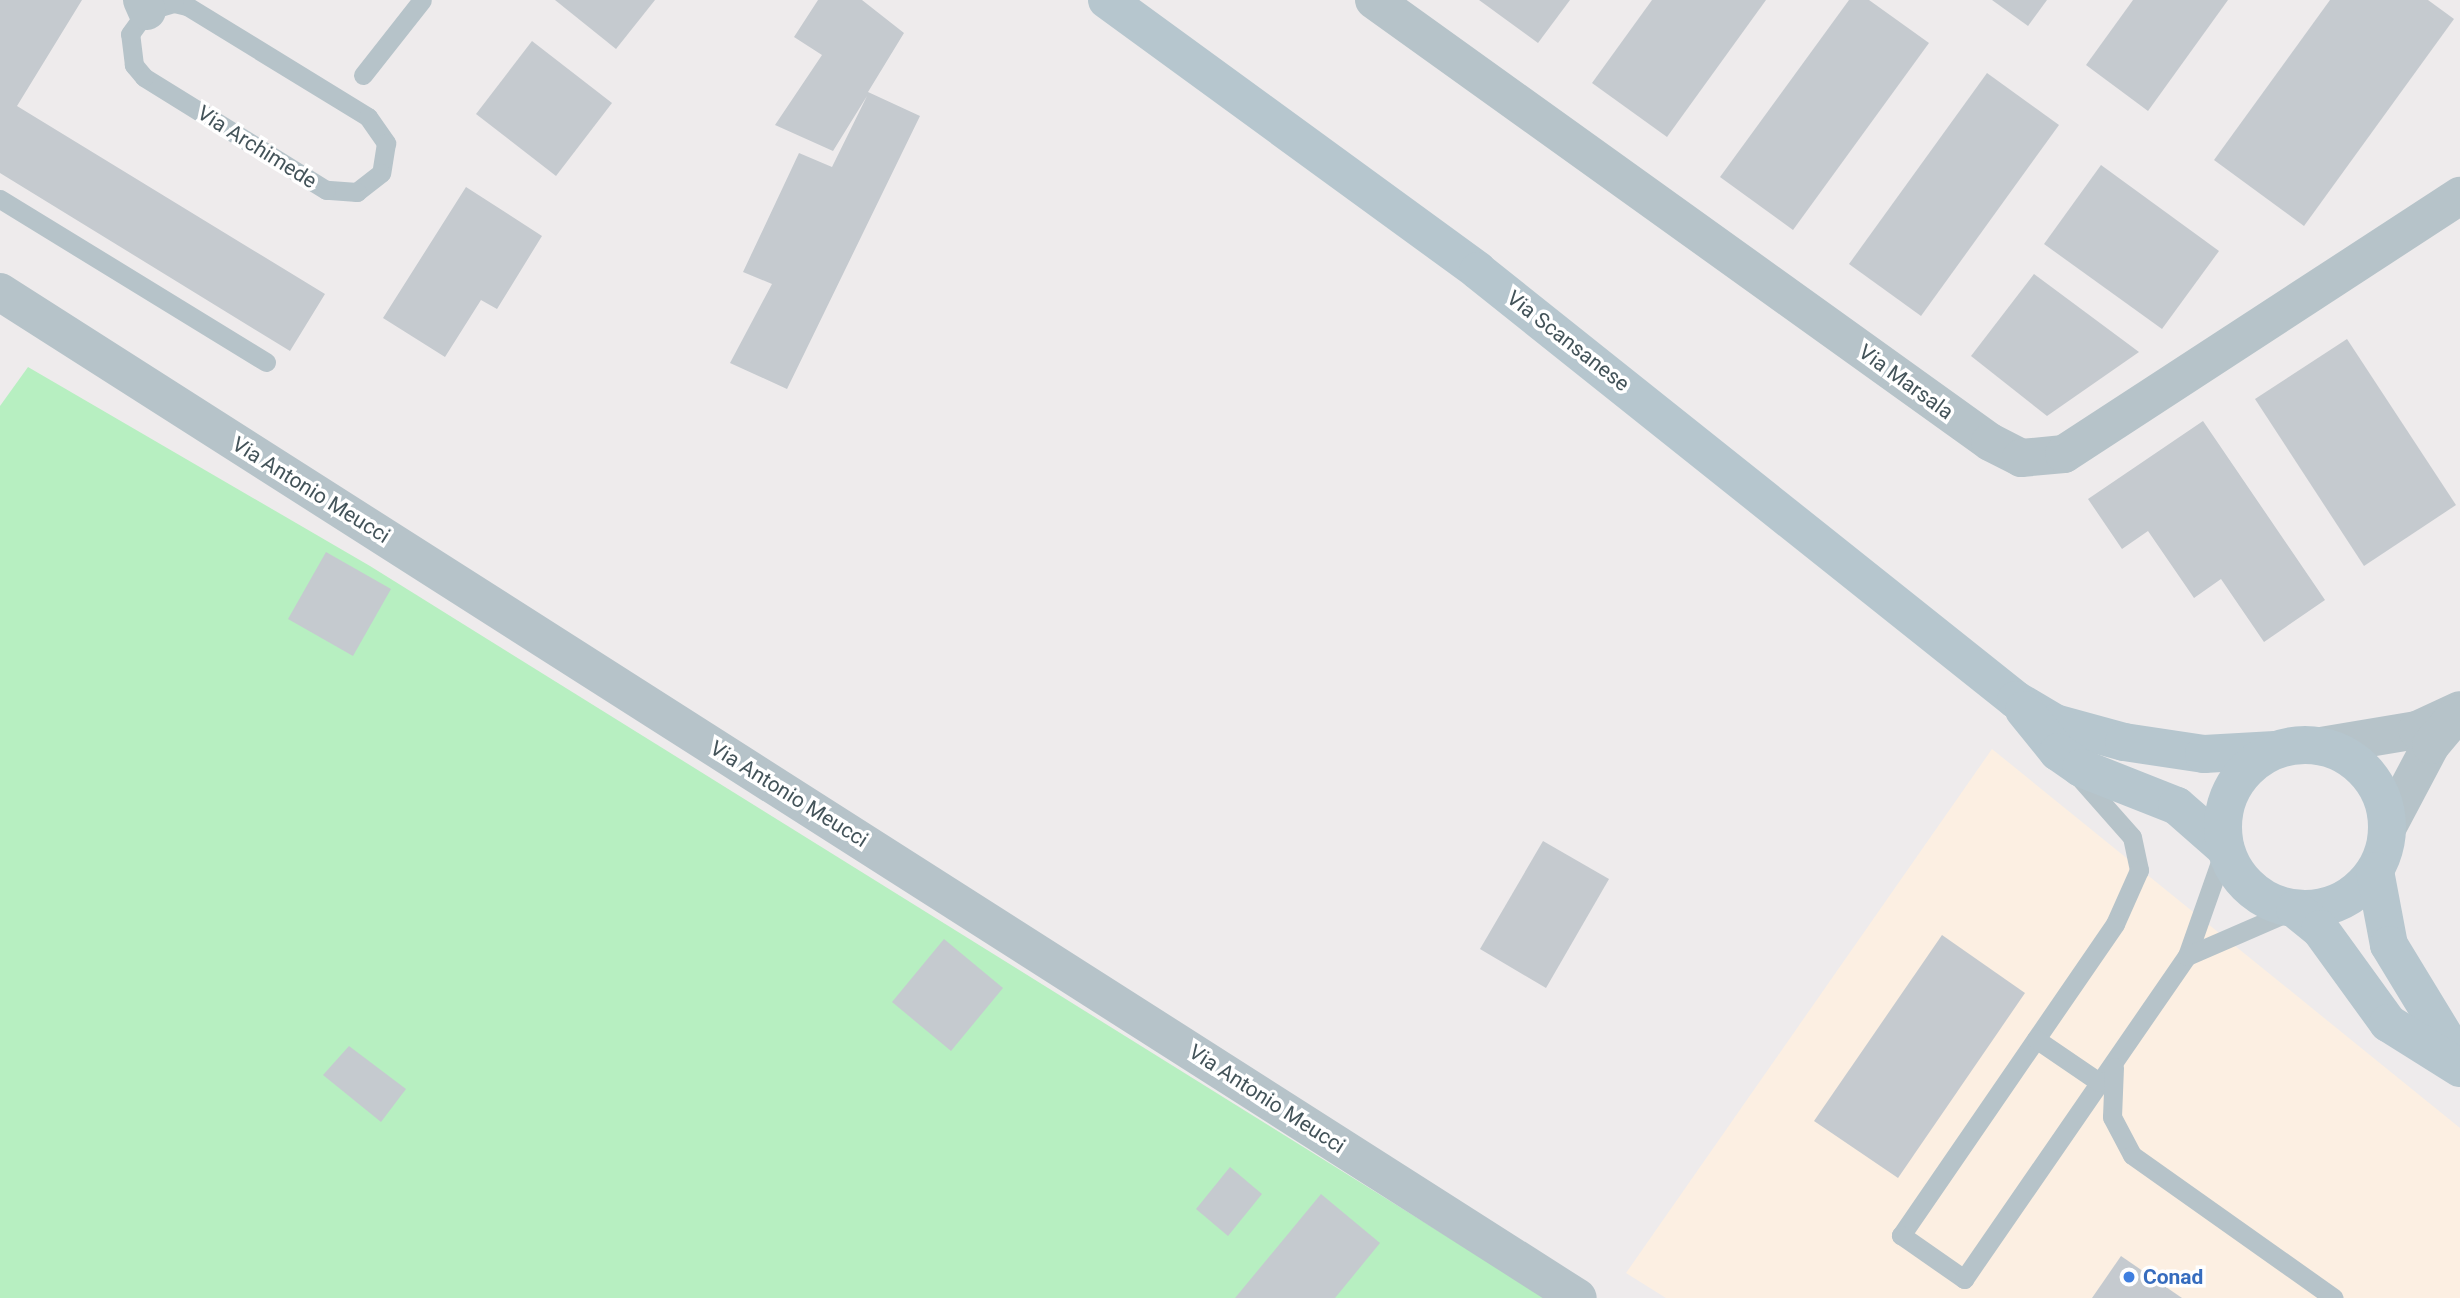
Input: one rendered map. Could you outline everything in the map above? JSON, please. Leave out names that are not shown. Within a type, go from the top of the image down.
[{"type":"main road","name":"Via Scansanese","points":[[1107,0],[1478,271],[2016,700],[2055,723],[2124,742],[2204,754],[2321,746]]},
{"type":"main road","name":"Via Scansanese","points":[[2016,700],[2058,752],[2081,768],[2178,806],[2225,848],[2251,889],[2295,909],[2320,929],[2388,1023],[2460,1068]]},
{"type":"main road","points":[[2321,746],[2361,767],[2385,806],[2387,828],[2375,871],[2389,945],[2460,1062]]},
{"type":"main road","points":[[2225,848],[2227,799],[2238,778],[2275,750]]},
{"type":"main road","points":[[2295,909],[2343,900],[2375,871]]},
{"type":"street","name":"Via Marsala","points":[[1374,0],[1990,442],[2036,461],[2076,447],[2460,196]]},
{"type":"street","name":"Via Antonio Meucci","points":[[0,292],[1578,1298]]},
{"type":"street","points":[[2321,746],[2417,730],[2460,710]]},
{"type":"street","points":[[2387,828],[2431,745],[2460,710]]},
{"type":"lane","points":[[363,75],[422,0]]},
{"type":"lane","name":"Via Archimede","points":[[174,3],[187,6],[368,117],[386,142],[382,173],[357,192],[326,190],[144,77],[129,50],[130,34],[145,5],[174,3]]},
{"type":"lane","points":[[0,200],[266,362]]},
{"type":"lane","points":[[2058,752],[2126,829],[2139,870],[2115,924],[1901,1235],[1964,1279],[2187,956],[2225,848]]},
{"type":"lane","points":[[2187,956],[2295,909]]},
{"type":"lane","points":[[2036,1039],[2099,1082]]},
{"type":"lane","points":[[2118,1056],[2111,1076],[2112,1117],[2132,1156],[2334,1298]]},
{"type":"shaded area","points":[[1992,749],[2460,1128],[2460,1298],[1666,1298],[1626,1273]]},
{"type":"green space","points":[[28,367],[370,566],[1546,1298],[0,1298],[0,406]]},
{"type":"building","points":[[0,0],[82,0],[17,106],[325,294],[290,351],[0,173]]},
{"type":"building","points":[[555,0],[655,0],[616,49]]},
{"type":"building","points":[[818,0],[862,0],[904,33],[868,92],[920,116],[787,389],[730,363],[772,284],[743,272],[799,153],[832,167],[867,96],[833,151],[775,125],[822,55],[794,37]]},
{"type":"building","points":[[1479,0],[1570,0],[1538,43]]},
{"type":"building","points":[[1652,0],[1766,0],[1667,137],[1592,83]]},
{"type":"building","points":[[1849,0],[1869,0],[1929,43],[1793,230],[1720,177]]},
{"type":"building","points":[[1992,0],[2047,0],[2028,26]]},
{"type":"building","points":[[2133,0],[2228,0],[2148,111],[2086,65]]},
{"type":"building","points":[[2330,0],[2428,0],[2454,19],[2304,226],[2214,160]]},
{"type":"building","points":[[532,41],[612,103],[556,176],[476,114]]},
{"type":"building","points":[[1987,73],[2059,125],[1921,316],[1849,264]]},
{"type":"building","points":[[2101,165],[2219,251],[2162,329],[2044,244]]},
{"type":"building","points":[[466,187],[542,236],[497,309],[481,300],[445,357],[383,318]]},
{"type":"building","points":[[2034,274],[2139,352],[2047,416],[1971,356]]},
{"type":"building","points":[[2347,339],[2456,505],[2364,566],[2255,399]]},
{"type":"building","points":[[2203,421],[2325,600],[2264,642],[2221,579],[2194,598],[2148,531],[2122,549],[2088,499]]},
{"type":"building","points":[[326,552],[391,589],[353,656],[288,619]]},
{"type":"building","points":[[1543,841],[1609,879],[1546,988],[1480,949]]},
{"type":"building","points":[[1942,935],[2025,993],[1898,1178],[1814,1121]]},
{"type":"building","points":[[944,939],[1003,988],[951,1051],[892,1002]]},
{"type":"building","points":[[349,1046],[406,1089],[381,1122],[323,1075]]},
{"type":"building","points":[[1230,1167],[1262,1194],[1228,1236],[1196,1209]]},
{"type":"building","points":[[1321,1194],[1380,1243],[1335,1298],[1235,1298]]},
{"type":"building","name":"Conad","points":[[2121,1256],[2182,1298],[2092,1298]]},
{"type":"place","name":"Conad","points":[[2129,1277]]}]
